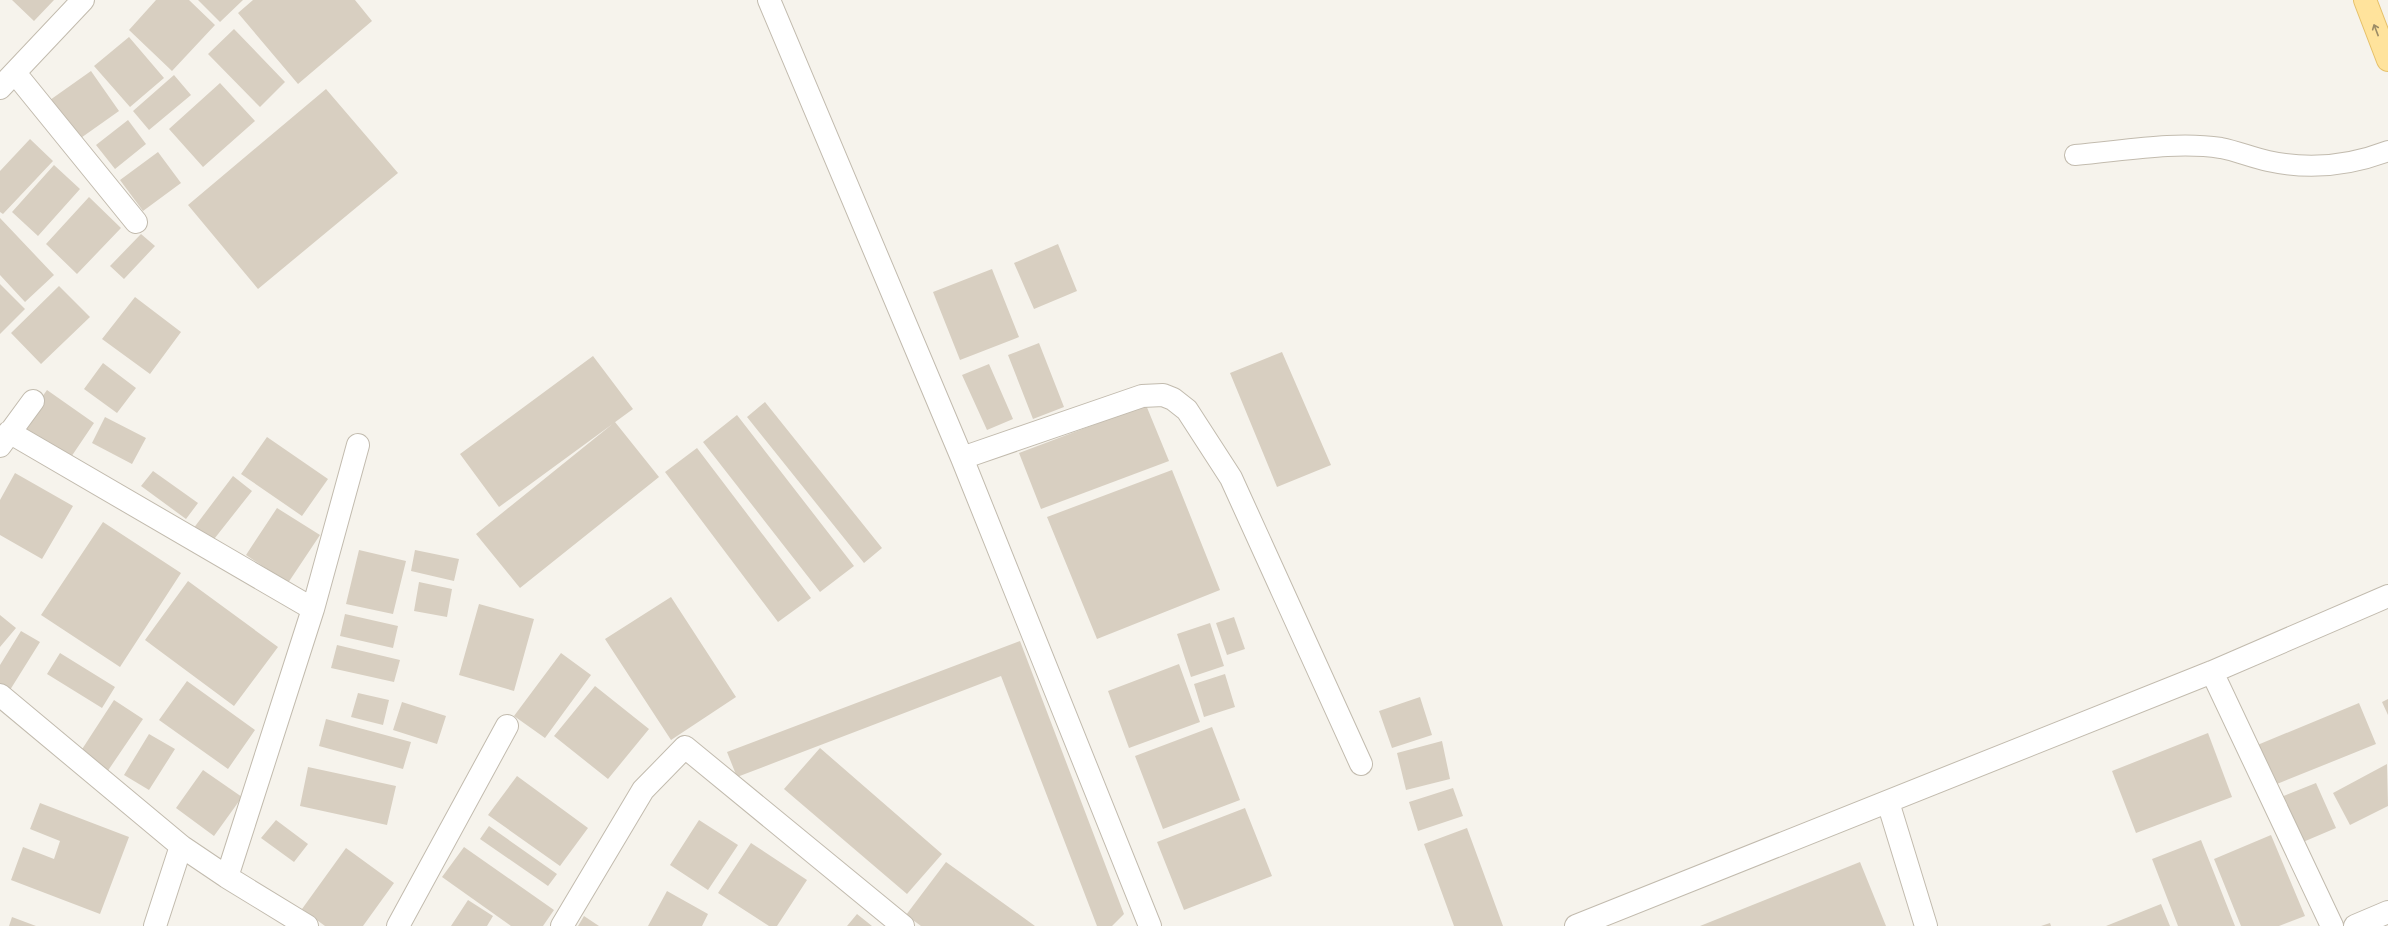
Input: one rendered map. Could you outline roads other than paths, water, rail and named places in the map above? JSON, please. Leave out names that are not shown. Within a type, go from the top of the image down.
[{"type":"main road","points":[[2365,0],[2388,60]]},
{"type":"street","points":[[83,0],[7,80],[136,222]]},
{"type":"street","points":[[769,0],[962,458],[1150,926]]},
{"type":"street","points":[[962,458],[1142,396],[1163,395],[1173,399],[1187,410],[1231,478],[1361,764]]},
{"type":"street","points":[[33,401],[5,439],[313,609]]},
{"type":"street","points":[[226,877],[313,609],[358,445]]},
{"type":"street","points":[[1576,926],[2212,672],[2388,596]]},
{"type":"street","points":[[2212,672],[2332,926]]},
{"type":"street","points":[[0,694],[181,846],[226,877],[307,926]]},
{"type":"street","points":[[398,926],[507,726]]},
{"type":"street","points":[[562,926],[643,790],[685,746],[903,926]]},
{"type":"street","points":[[1888,802],[1926,926]]},
{"type":"street","points":[[155,926],[181,846]]},
{"type":"street","points":[[2355,926],[2388,912]]},
{"type":"lane","points":[[2075,155],[2186,146],[2222,148],[2268,161],[2300,167],[2340,164],[2368,159],[2388,151]]}]
